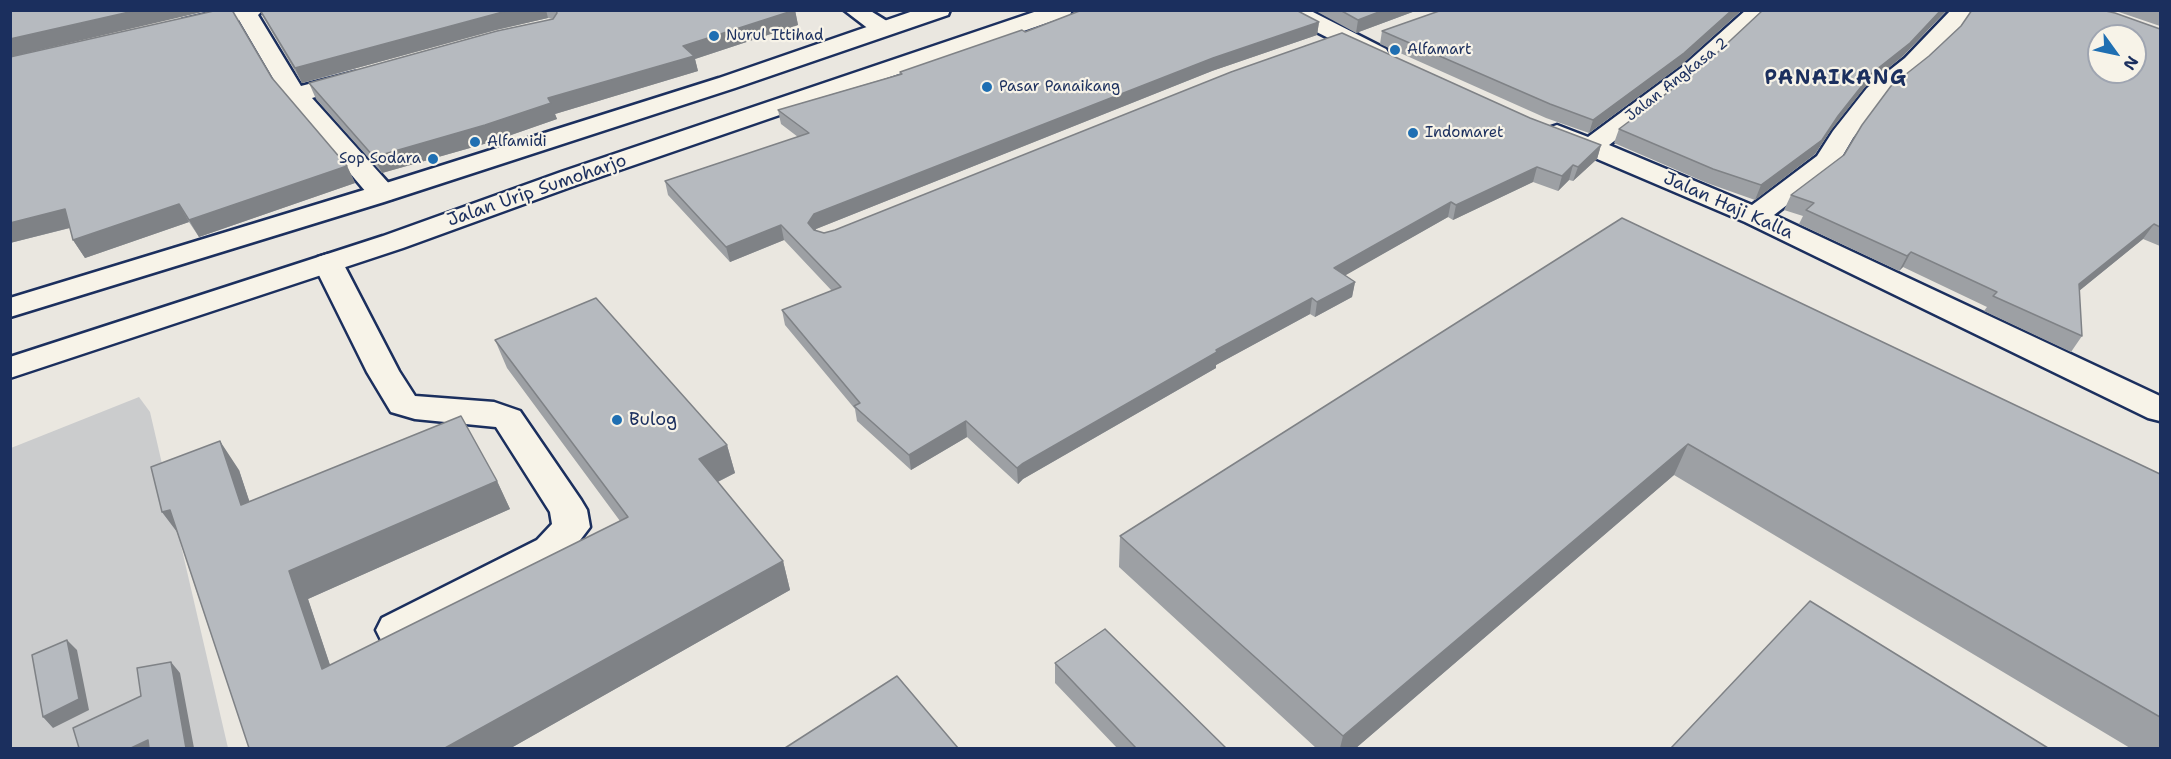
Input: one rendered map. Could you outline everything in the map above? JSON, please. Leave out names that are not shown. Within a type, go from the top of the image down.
[{"type":"main road","points":[[854,10],[882,28]]},
{"type":"main road","points":[[10,308],[382,194],[727,83],[940,10]]},
{"type":"main road","name":"Jalan Urip Sumoharjo","points":[[10,368],[328,263],[1062,10]]},
{"type":"main road","points":[[1292,10],[1348,40],[1402,64]]},
{"type":"main road","name":"Jalan Angkasa 2","points":[[1592,146],[1689,74],[1759,10]]},
{"type":"main road","points":[[1755,216],[1827,161],[1842,136],[1875,93],[1929,47],[1963,10]]},
{"type":"main road","points":[[164,30],[247,11],[276,68],[382,194]]},
{"type":"main road","points":[[1311,47],[1383,33]]},
{"type":"main road","points":[[297,95],[377,72]]},
{"type":"main road","name":"Jalan Haji Kalla","points":[[1536,124],[1755,216],[2160,410]]},
{"type":"main road","points":[[328,263],[383,372],[403,404],[415,408],[494,414],[508,418],[568,510],[571,527],[551,550],[396,630]]},
{"type":"shaded area","points":[[139,397],[150,412],[228,748],[11,748],[11,448]]},
{"type":"building","points":[[10,10],[138,10],[10,39]]},
{"type":"building","points":[[218,10],[232,10],[272,78],[347,166],[189,220],[179,204],[73,240],[65,209],[10,223],[10,57]]},
{"type":"building","points":[[260,10],[510,10],[295,68]]},
{"type":"building","points":[[556,10],[795,10],[683,46],[694,56],[548,98],[551,103],[374,157],[309,83],[497,31],[553,19],[557,13]]},
{"type":"building","points":[[1082,10],[1296,10],[1319,22],[1213,58],[814,214],[808,223],[814,230],[824,233],[835,230],[1231,72],[1342,33],[1530,118],[1601,145],[1578,167],[1573,165],[1562,176],[1537,167],[1456,205],[1451,202],[1334,268],[1355,282],[1317,302],[1312,298],[1216,350],[1217,352],[1017,468],[966,421],[909,455],[854,406],[860,403],[782,310],[841,287],[781,225],[726,247],[665,181],[809,133],[778,110],[902,74],[900,72],[1022,30],[1025,32]]},
{"type":"building","points":[[1340,10],[1384,10],[1358,20]]},
{"type":"building","points":[[1442,10],[1732,10],[1684,53],[1593,120],[1550,104],[1382,31]]},
{"type":"building","points":[[1763,10],[1941,10],[1910,43],[1872,73],[1822,140],[1761,185],[1713,169],[1619,129],[1703,66]]},
{"type":"building","points":[[1972,10],[2101,10],[2146,24],[2087,24],[2087,84],[2147,84],[2147,24],[2160,29],[2160,227],[2154,224],[2079,284],[2082,336],[1993,296],[1997,292],[1911,252],[1907,256],[1806,210],[1814,203],[1791,195],[1844,155],[1862,125],[1891,86],[1929,56],[1961,26]]},
{"type":"building","points":[[1622,218],[2160,474],[2160,717],[1688,444],[1343,736],[1120,536]]},
{"type":"building","points":[[596,298],[727,445],[699,459],[783,561],[445,748],[249,748],[170,510],[162,512],[151,467],[220,441],[241,505],[461,416],[497,481],[289,571],[322,669],[628,517],[495,340]]},
{"type":"building","points":[[1810,601],[2048,748],[1671,748]]},
{"type":"building","points":[[1105,629],[1226,748],[1136,748],[1055,663]]},
{"type":"building","points":[[67,640],[79,699],[43,717],[32,655]]},
{"type":"building","points":[[171,662],[186,748],[149,748],[148,740],[131,748],[79,748],[73,728],[141,696],[137,668]]},
{"type":"building","points":[[897,676],[958,748],[785,748]]},
{"type":"place","name":"Nurul Ittihad","points":[[714,36]]},
{"type":"place","name":"Alfamart","points":[[1395,50]]},
{"type":"place","name":"Pasar Panaikang","points":[[987,87]]},
{"type":"place","name":"Indomaret","points":[[1413,133]]},
{"type":"place","name":"Alfamidi","points":[[475,142]]},
{"type":"place","name":"Sop Sodara","points":[[433,159]]},
{"type":"place","name":"Bulog","points":[[617,420]]},
{"type":"district","name":"PANAIKANG","points":[[1836,79]]}]
